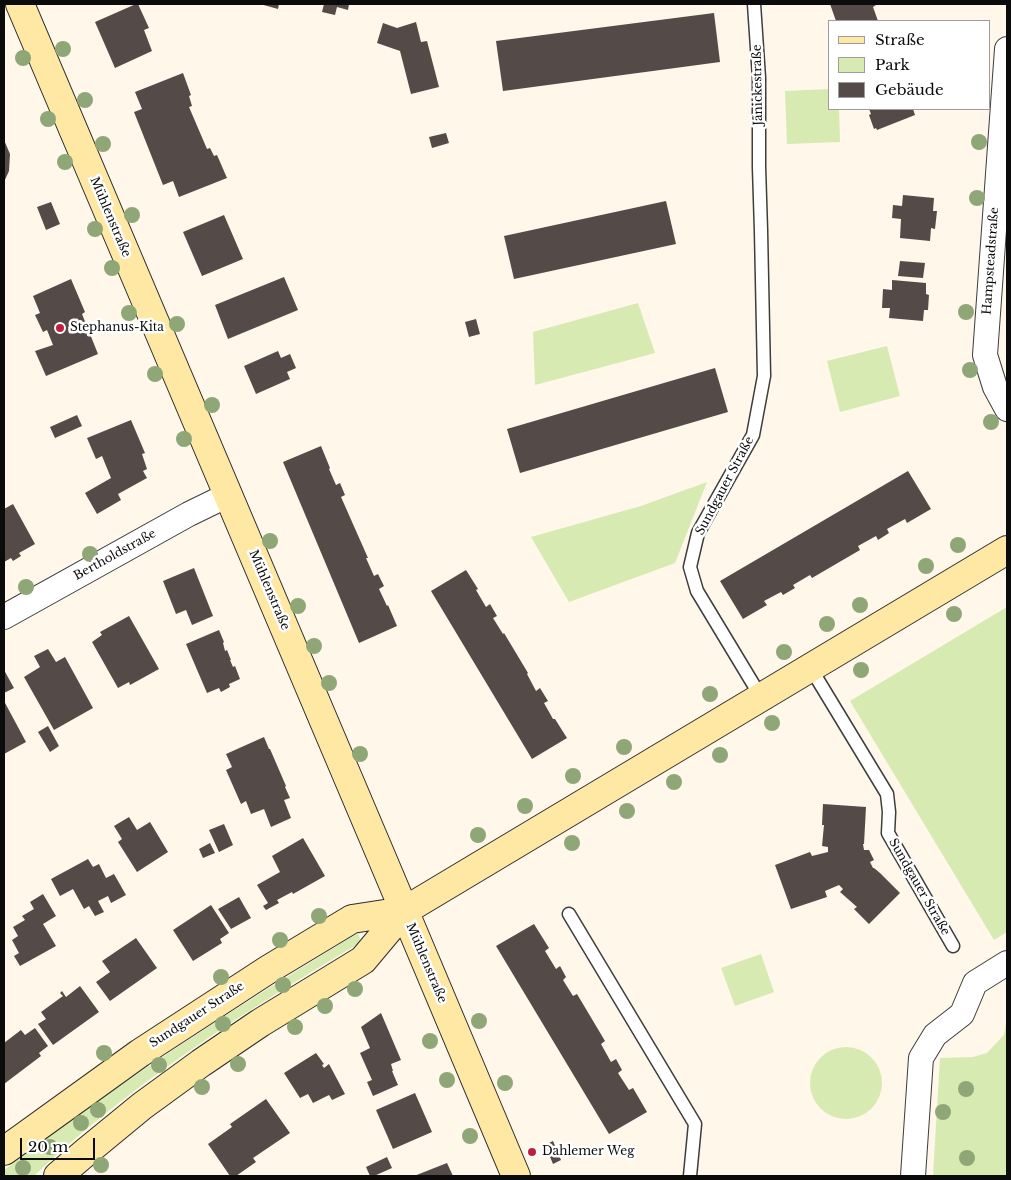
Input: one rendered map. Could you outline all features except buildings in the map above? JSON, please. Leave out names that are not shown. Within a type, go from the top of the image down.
[{"type":"street","name":"Mühlenstraße","points":[[20,4],[516,1176]]},
{"type":"street","name":"Hampsteadstraße","points":[[1007,49],[1000,255],[985,355],[995,387],[1007,409]]},
{"type":"street","name":"Bertholdstraße","points":[[4,618],[189,514],[228,495]]},
{"type":"street","name":"Sundgauer Straße","points":[[58,1176],[142,1106],[201,1063],[260,1023],[363,960],[404,911],[1007,550]]},
{"type":"street","name":"Sundgauer Straße","points":[[4,1150],[188,1020],[352,918],[404,911]]},
{"type":"street","points":[[913,1176],[921,1058],[935,1035],[962,1014],[975,983],[1007,963]]},
{"type":"lane","name":"Jänickestraße","points":[[754,4],[759,78],[759,167]]},
{"type":"lane","name":"Sundgauer Straße","points":[[759,167],[764,376],[753,435],[698,533],[690,567],[697,591],[761,697]]},
{"type":"lane","name":"Sundgauer Straße","points":[[810,668],[886,794],[889,812],[888,833],[953,946]]},
{"type":"lane","points":[[569,914],[695,1124],[690,1176]]},
{"type":"green space","points":[[828,89],[828,110],[839,110],[840,142],[787,144],[785,91]]},
{"type":"green space","points":[[638,303],[655,353],[535,385],[533,332]]},
{"type":"green space","points":[[887,346],[900,396],[840,412],[827,361]]},
{"type":"green space","points":[[707,482],[675,563],[569,602],[531,537],[641,506]]},
{"type":"green space","points":[[1007,607],[1007,932],[994,940],[850,701]]},
{"type":"green space","points":[[358,933],[361,942],[233,1022],[150,1079],[71,1142],[34,1176],[4,1176],[4,1170],[133,1077],[267,989]]},
{"type":"green space","points":[[761,954],[774,992],[735,1006],[721,968]]},
{"type":"green space","points":[[1007,1018],[1007,1176],[933,1176],[940,1058],[973,1057],[987,1053],[1004,1035]]},
{"type":"green space","points":[[846,1047],[866,1053],[876,1063],[882,1083],[876,1103],[866,1113],[846,1119],[826,1113],[816,1103],[810,1083],[816,1063],[826,1053]]},
{"type":"place","name":"Stephanus-Kita","points":[[60,328]]},
{"type":"place","name":"Dahlemer Weg","points":[[532,1152]]}]
